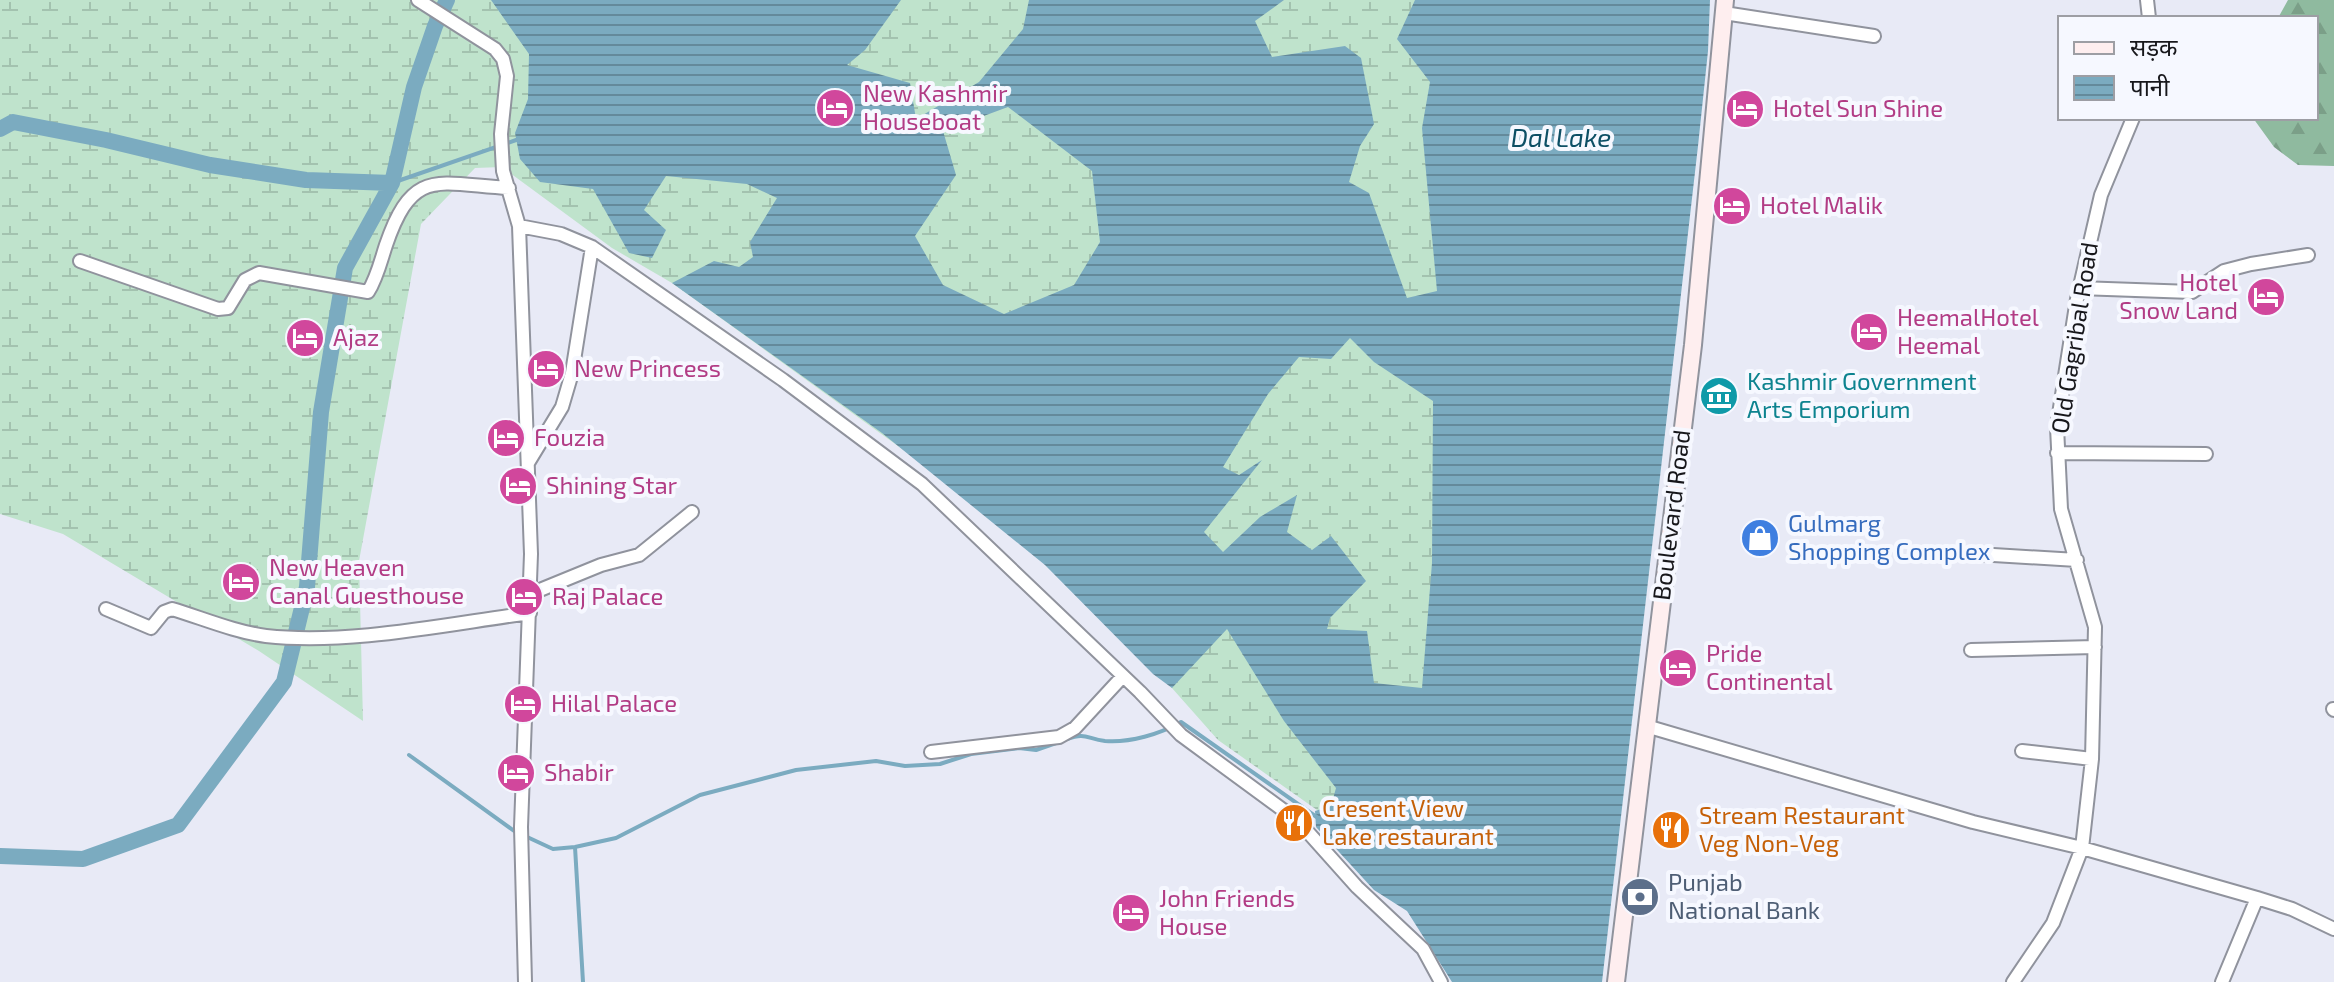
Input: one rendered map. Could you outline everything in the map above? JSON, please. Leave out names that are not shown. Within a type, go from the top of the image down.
[{"type":"main road","name":"Boulevard Road","points":[[1616,982],[1693,345],[1724,7]]},
{"type":"street","points":[[422,3],[495,49],[503,59],[507,76],[501,134],[503,171],[519,226],[528,463],[530,613],[521,827],[525,982]]},
{"type":"street","points":[[1724,7],[1874,36]]},
{"type":"street","name":"Old Gagribal Road","points":[[2013,982],[2053,923],[2082,848],[2092,759],[2095,627],[2061,509],[2057,427],[2079,288],[2101,195],[2132,120]]},
{"type":"street","points":[[80,261],[218,309],[228,308],[245,280],[254,273],[368,292],[395,219],[416,190],[440,184],[509,188]]},
{"type":"street","points":[[519,226],[561,234],[592,247],[783,380],[922,484],[1181,735],[1298,821],[1357,887],[1423,949],[1441,982]]},
{"type":"street","points":[[528,463],[562,407],[572,373],[592,247]]},
{"type":"street","points":[[2079,288],[2192,292],[2224,271],[2308,255]]},
{"type":"street","points":[[2057,453],[2206,454]]},
{"type":"street","points":[[530,594],[601,565],[639,555],[692,512]]},
{"type":"street","points":[[1977,554],[2077,560]]},
{"type":"street","points":[[106,609],[151,628],[166,610],[172,609],[262,635],[284,637],[369,634],[530,613]]},
{"type":"street","points":[[1971,650],[2095,647]]},
{"type":"street","points":[[931,752],[1059,737],[1075,728],[1123,676]]},
{"type":"street","points":[[1646,726],[1973,822],[2082,848],[2257,898],[2292,909],[2334,929]]},
{"type":"street","points":[[2022,751],[2092,759]]},
{"type":"street","points":[[2222,982],[2257,898]]},
{"type":"green space","points":[[0,0],[1548,0],[1515,950],[1218,740],[1063,565],[672,283],[612,248],[502,167],[475,168],[421,224],[359,561],[363,721],[259,651],[63,534],[0,514]]},
{"type":"green space","points":[[2288,0],[2334,0],[2334,166],[2298,165],[2274,147],[2254,120],[2318,120],[2318,16],[2279,16]]},
{"type":"water","name":"Dal Lake","points":[[491,0],[901,0],[865,50],[847,65],[910,83],[916,119],[979,82],[1023,29],[1029,0],[1284,0],[1255,21],[1272,57],[1345,46],[1361,58],[1374,124],[1360,146],[1349,182],[1369,193],[1407,298],[1437,291],[1422,128],[1430,82],[1397,39],[1415,0],[1710,0],[1698,146],[1602,982],[1452,982],[1407,911],[1374,890],[1316,827],[1315,811],[1331,806],[1336,788],[1284,721],[1227,629],[1172,688],[1153,674],[1045,565],[882,433],[672,283],[714,261],[739,267],[753,257],[750,242],[777,198],[747,184],[666,176],[644,210],[666,230],[652,258],[629,253],[593,189],[540,182],[520,159],[515,133],[528,99],[529,54]],"holes":[[[1008,107],[1092,171],[1100,242],[1074,285],[1004,314],[943,285],[915,236],[956,175],[943,131]],[[1350,338],[1374,362],[1433,401],[1432,563],[1422,688],[1374,683],[1367,631],[1327,629],[1330,618],[1366,581],[1331,536],[1312,550],[1287,532],[1297,495],[1260,517],[1223,552],[1204,532],[1262,460],[1239,475],[1223,467],[1268,394],[1299,357],[1331,359]]]},
{"type":"waterway","points":[[0,856],[83,859],[178,825],[284,682],[307,587],[321,412],[345,268],[392,183],[414,87],[447,0]]},
{"type":"waterway","points":[[0,129],[13,122],[210,165],[306,180],[392,183]]},
{"type":"waterway","points":[[392,183],[519,139]]},
{"type":"waterway","points":[[1067,739],[1083,736],[1124,741],[1154,734],[1181,722],[1318,818]]},
{"type":"waterway","points":[[525,836],[553,849],[575,847],[616,838],[700,795],[796,770],[876,761],[905,766],[940,764],[971,754],[1019,748],[1036,750],[1059,742]]},
{"type":"waterway","points":[[409,755],[517,833]]},
{"type":"waterway","points":[[575,847],[583,982]]},
{"type":"place","name":"New Kashmir Houseboat","points":[[835,108]]},
{"type":"place","name":"Hotel Sun Shine","points":[[1745,109]]},
{"type":"place","name":"Hotel Malik","points":[[1732,206]]},
{"type":"place","name":"Hotel Snow Land","points":[[2266,297]]},
{"type":"place","name":"HeemalHotel Heemal","points":[[1869,332]]},
{"type":"place","name":"Ajaz","points":[[305,338]]},
{"type":"place","name":"New Princess","points":[[546,369]]},
{"type":"place","name":"Kashmir Government Arts Emporium","points":[[1719,396]]},
{"type":"place","name":"Fouzia","points":[[506,438]]},
{"type":"place","name":"Shining Star","points":[[518,486]]},
{"type":"place","name":"Gulmarg Shopping Complex","points":[[1760,538]]},
{"type":"place","name":"New Heaven Canal Guesthouse","points":[[241,582]]},
{"type":"place","name":"Raj Palace","points":[[524,597]]},
{"type":"place","name":"Pride Continental","points":[[1678,668]]},
{"type":"place","name":"Hilal Palace","points":[[523,704]]},
{"type":"place","name":"Shabir","points":[[516,773]]},
{"type":"place","name":"Cresent View Lake restaurant","points":[[1294,823]]},
{"type":"place","name":"Stream Restaurant Veg Non-Veg","points":[[1671,830]]},
{"type":"place","name":"Punjab National Bank","points":[[1640,897]]},
{"type":"place","name":"John Friends House","points":[[1131,913]]}]
